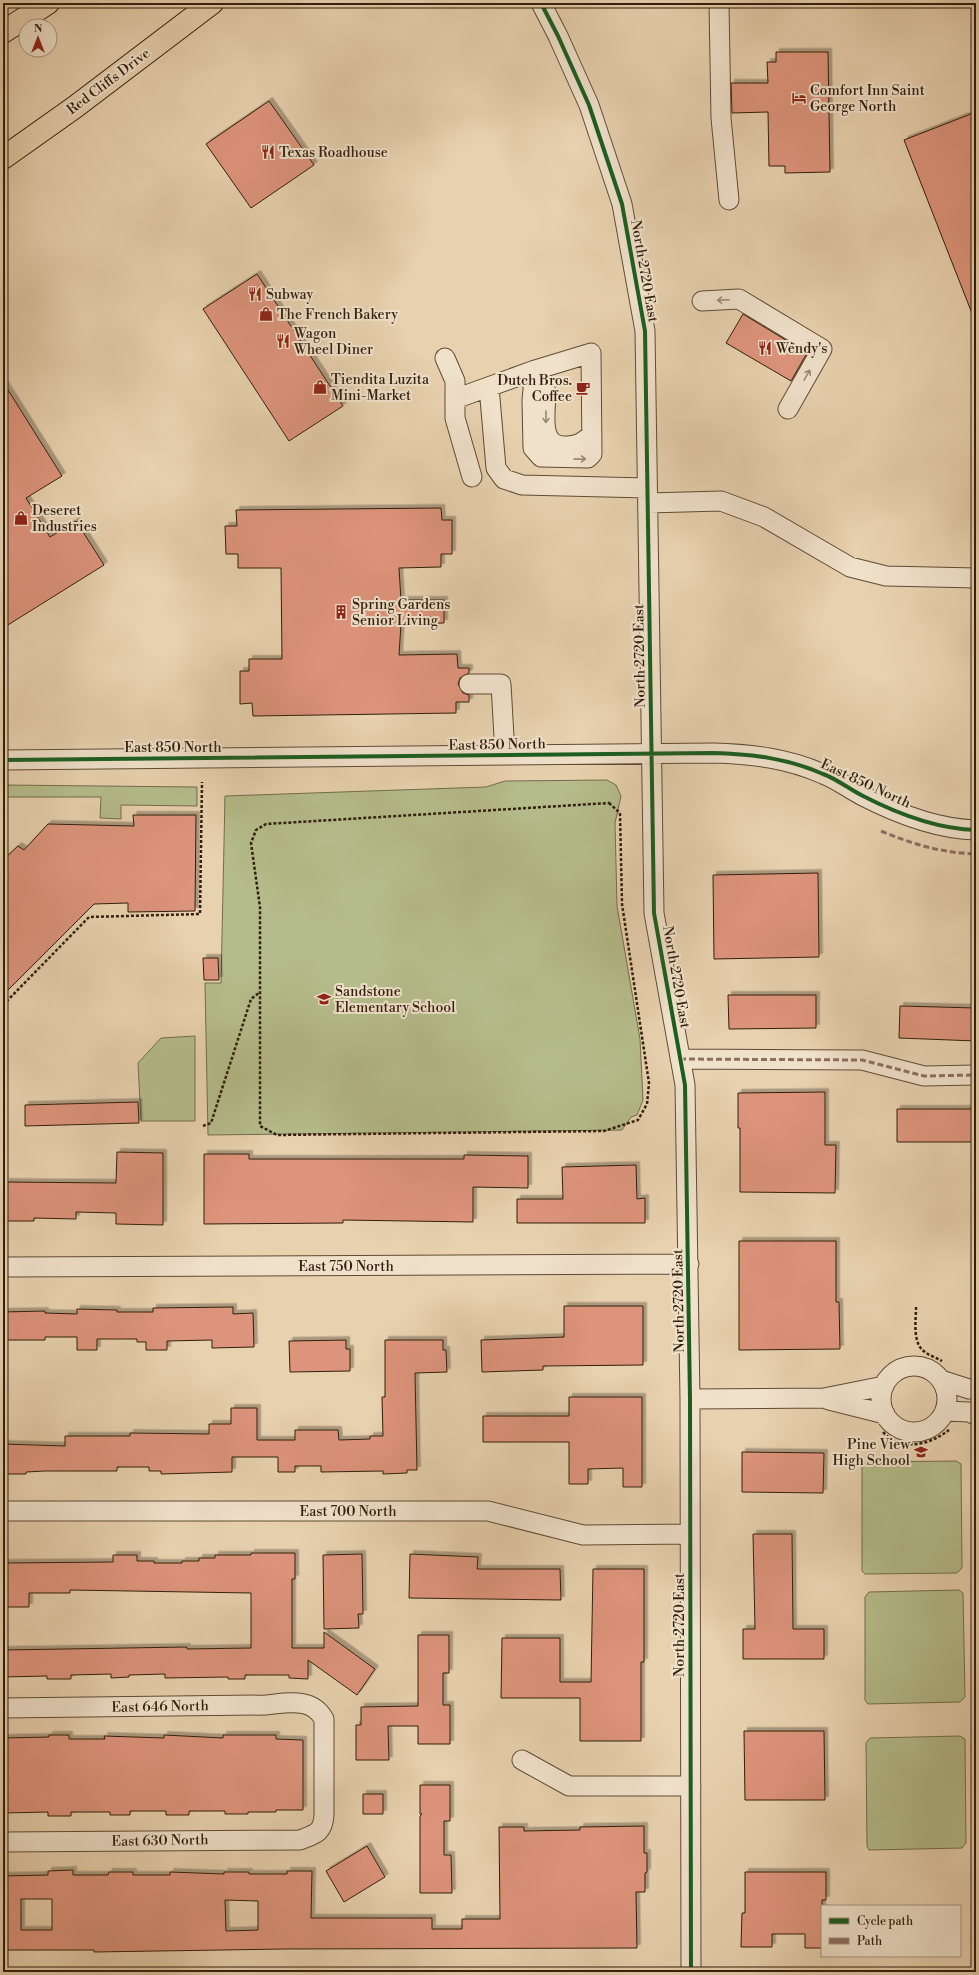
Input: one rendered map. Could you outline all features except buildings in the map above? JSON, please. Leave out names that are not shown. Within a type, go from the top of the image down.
[{"type":"main road","points":[[3,32],[48,3]]},
{"type":"main road","name":"Red Cliffs Drive","points":[[3,158],[75,107],[212,3]]},
{"type":"street","name":"North 2720 East","points":[[541,3],[558,36],[589,105],[622,204],[645,331],[654,913],[685,1085],[690,1399],[691,1972]]},
{"type":"street","points":[[719,3],[721,118],[729,200]]},
{"type":"street","points":[[702,301],[739,299],[822,349],[788,409]]},
{"type":"street","points":[[455,399],[489,386],[534,379],[591,353],[592,454],[588,458],[541,457],[534,448],[534,379]]},
{"type":"street","points":[[445,358],[455,381],[455,418],[472,477]]},
{"type":"street","points":[[489,386],[496,468],[504,479],[522,485],[721,501],[764,517],[850,567],[886,576],[976,578]]},
{"type":"street","points":[[469,684],[501,684],[505,755]]},
{"type":"street","name":"East 850 North","points":[[3,760],[748,754],[786,761],[824,774],[862,796],[899,813],[928,823],[976,830]]},
{"type":"street","points":[[680,1059],[862,1060],[924,1076],[976,1075]]},
{"type":"street","name":"East 750 North","points":[[3,1267],[689,1264]]},
{"type":"street","points":[[881,1420],[882,1395],[884,1386],[896,1372],[904,1368],[914,1366],[944,1372],[969,1389],[976,1389]]},
{"type":"street","points":[[944,1372],[948,1401],[948,1420]]},
{"type":"street","points":[[690,1399],[824,1398],[884,1386]]},
{"type":"street","points":[[824,1398],[881,1420],[891,1422],[900,1429],[910,1432],[921,1431],[935,1424],[969,1412],[976,1415]]},
{"type":"street","name":"East 700 North","points":[[3,1511],[488,1511],[583,1535],[690,1534]]},
{"type":"street","name":"East 646 North","points":[[3,1708],[266,1705],[290,1702],[316,1708],[319,1710],[324,1719],[324,1820],[323,1825],[316,1834]]},
{"type":"street","points":[[522,1760],[568,1786],[691,1786]]},
{"type":"street","name":"East 630 North","points":[[3,1842],[300,1840],[316,1834]]},
{"type":"path","points":[[3,1004],[89,917],[200,914],[202,782]]},
{"type":"path","points":[[609,803],[620,813],[622,904],[649,1083],[647,1104],[638,1120],[604,1131],[277,1135],[260,1126],[260,992],[260,907],[251,842],[256,830],[266,824],[609,803]]},
{"type":"path","points":[[203,1126],[211,1123],[251,999],[260,992]]},
{"type":"path","points":[[916,1307],[916,1334],[919,1344],[944,1372]]},
{"type":"path","points":[[881,1420],[887,1437],[902,1443],[915,1444],[930,1442],[948,1420]]},
{"type":"green space","name":"Sandstone Elementary School","points":[[607,780],[616,785],[621,796],[615,823],[617,906],[640,1039],[643,1100],[637,1115],[631,1117],[622,1130],[208,1135],[205,983],[221,983],[225,796],[486,787],[505,781]]},
{"type":"green space","points":[[3,785],[197,787],[197,806],[121,805],[121,819],[100,818],[101,797],[3,797]]},
{"type":"green space","points":[[195,1036],[195,1121],[141,1121],[138,1063],[161,1038]]},
{"type":"green space","points":[[956,1461],[961,1464],[962,1568],[957,1573],[865,1574],[862,1571],[862,1467],[866,1462]]},
{"type":"green space","points":[[959,1590],[963,1593],[965,1697],[960,1702],[868,1704],[865,1700],[865,1597],[869,1592]]},
{"type":"green space","points":[[960,1736],[965,1739],[966,1843],[962,1848],[869,1850],[867,1846],[866,1743],[870,1738]]},
{"type":"marked path","points":[[881,831],[904,840],[939,850],[976,854]]},
{"type":"marked path","points":[[680,1059],[862,1060],[924,1076],[976,1075]]},
{"type":"cycle path","points":[[541,3],[558,36],[589,105],[622,204],[645,331],[654,913],[685,1085],[690,1399],[691,1972]]},
{"type":"cycle path","points":[[3,760],[713,753],[741,754],[796,764],[828,776],[876,803],[932,824],[976,830]]},
{"type":"place","name":"Comfort Inn Saint George North","points":[[799,98]]},
{"type":"place","name":"Texas Roadhouse","points":[[268,152]]},
{"type":"place","name":"Subway","points":[[255,294]]},
{"type":"place","name":"The French Bakery","points":[[266,314]]},
{"type":"place","name":"Wagon Wheel Diner","points":[[283,341]]},
{"type":"place","name":"Wendy's","points":[[765,348]]},
{"type":"place","name":"Tiendita Luzita Mini-Market","points":[[320,387]]},
{"type":"place","name":"Dutch Bros. Coffee","points":[[583,388]]},
{"type":"place","name":"Deseret Industries","points":[[21,518]]},
{"type":"place","name":"Spring Gardens Senior Living","points":[[341,612]]},
{"type":"place","name":"Sandstone Elementary School","points":[[324,999]]},
{"type":"place","name":"Pine View High School","points":[[921,1452]]}]
